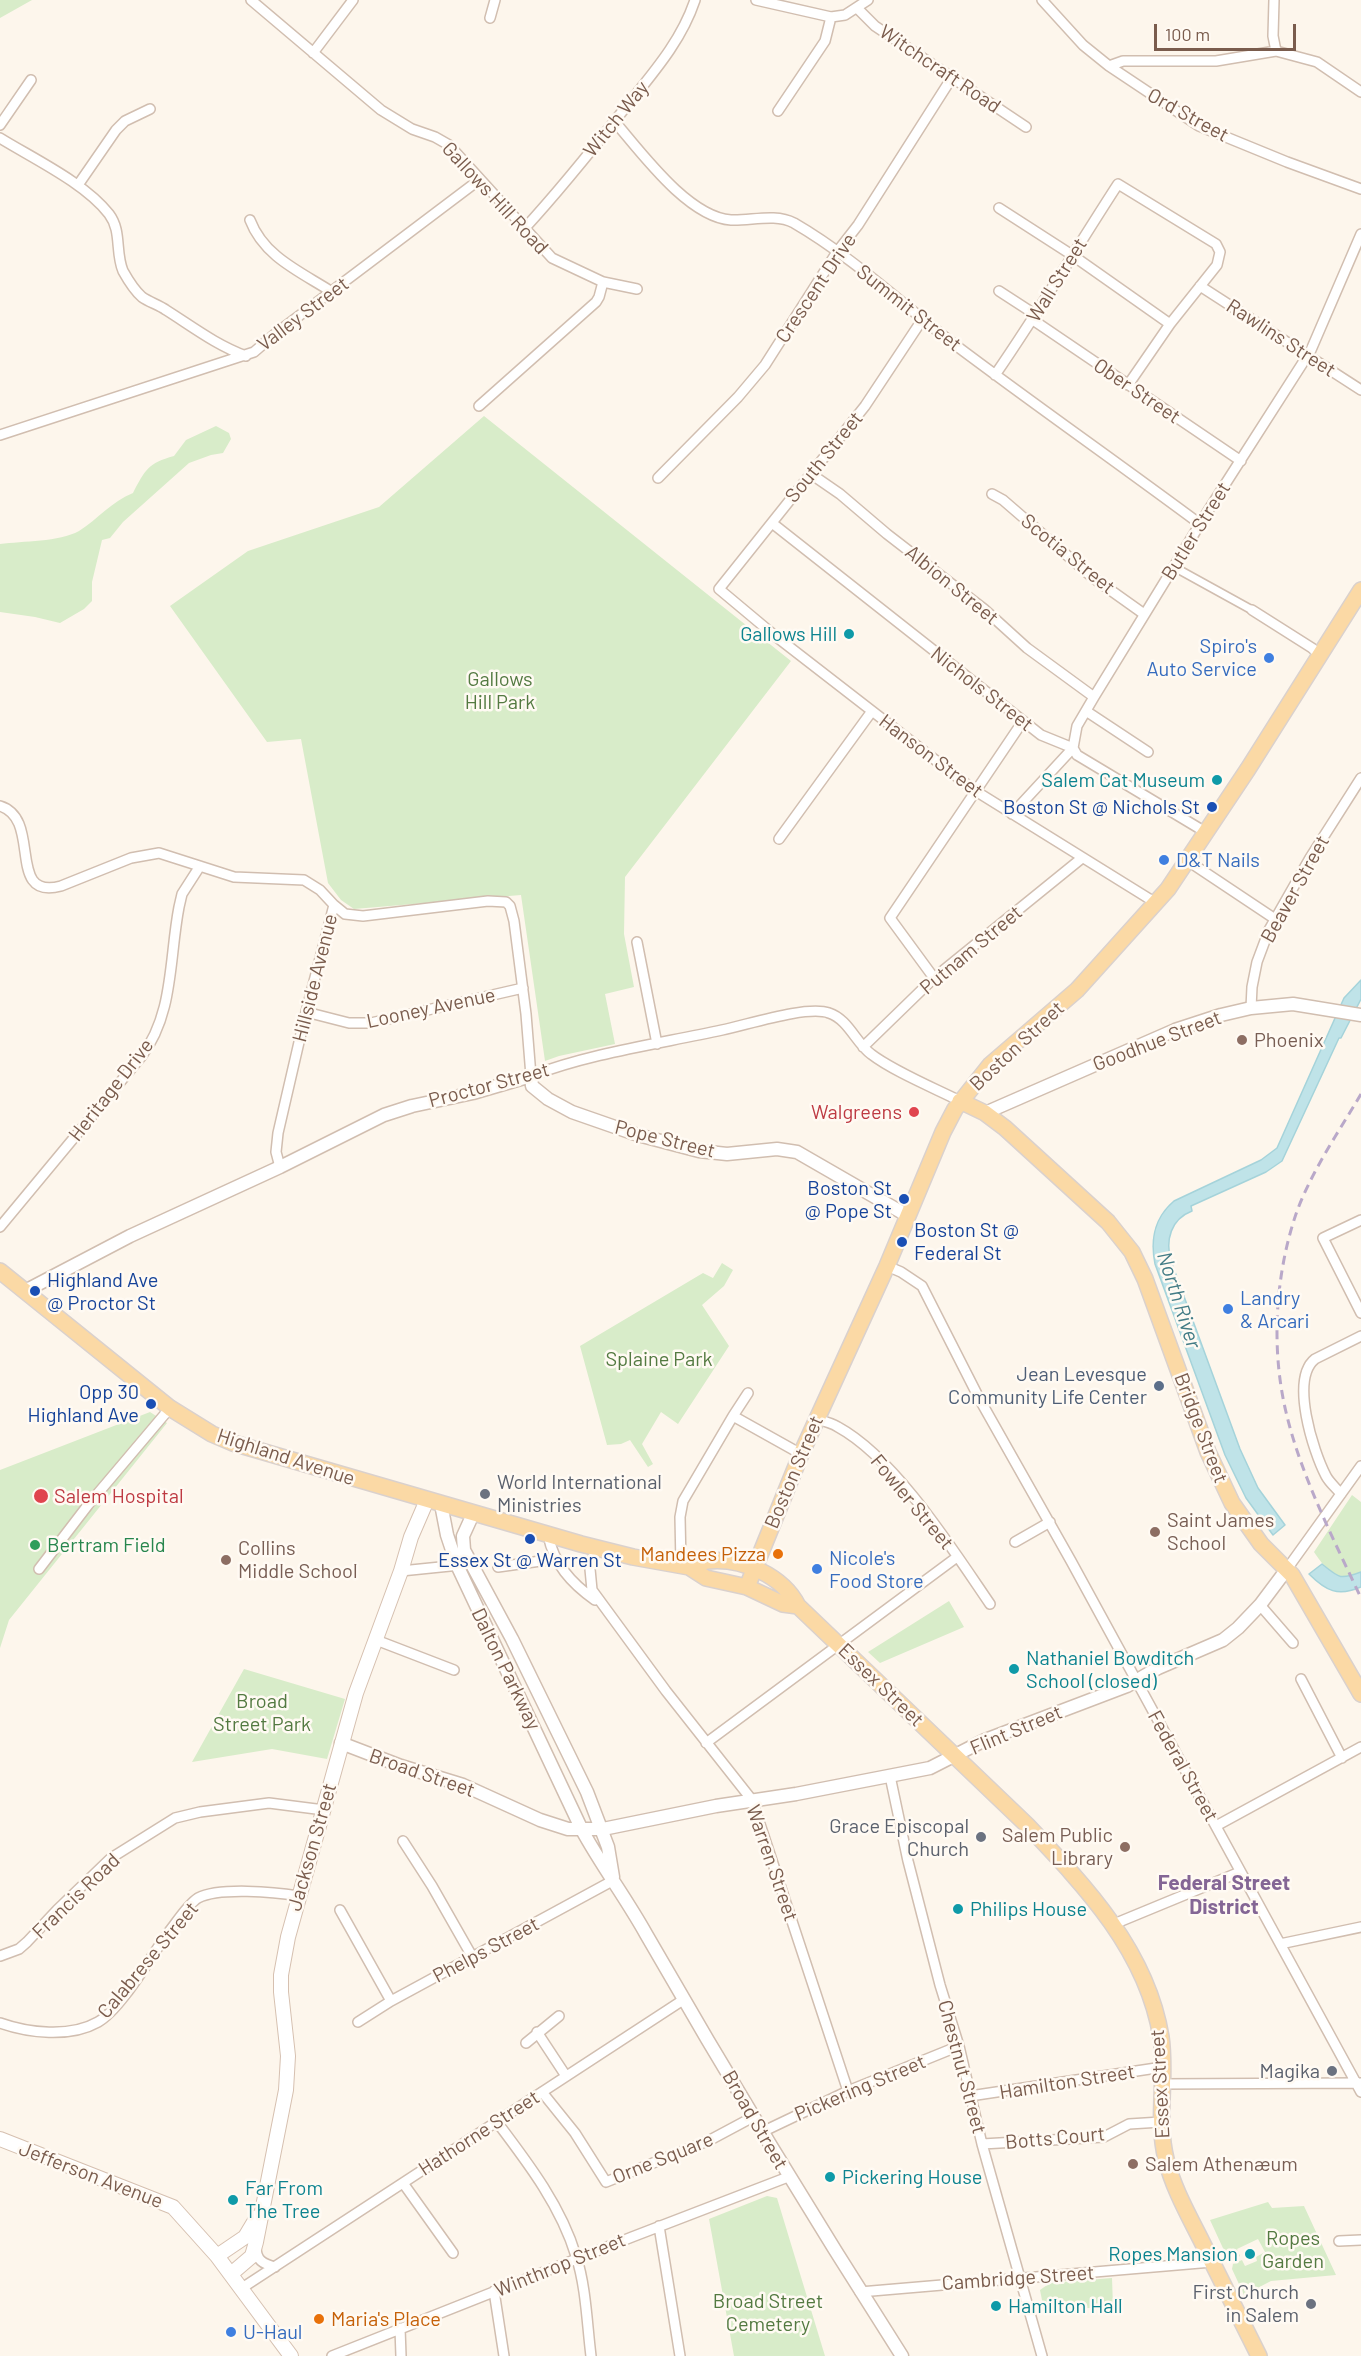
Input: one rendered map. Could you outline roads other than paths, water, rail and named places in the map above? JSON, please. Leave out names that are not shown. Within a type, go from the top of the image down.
[{"type":"main road","name":"Boston Street","points":[[747,1587],[816,1419],[887,1266],[943,1132],[960,1101],[990,1065],[1077,990],[1156,903],[1207,833],[1361,590]]},
{"type":"main road","name":"Bridge Street","points":[[960,1101],[985,1113],[1005,1128],[1108,1222],[1132,1252],[1145,1279],[1208,1452],[1224,1487],[1251,1532],[1287,1569],[1298,1584],[1361,1694]]},
{"type":"main road","name":"Highland Avenue","points":[[0,1271],[170,1408],[212,1434],[232,1443],[548,1535]]},
{"type":"main road","name":"Jackson Street","points":[[231,2274],[252,2256],[286,2090],[288,2056],[282,2000],[282,1974],[298,1896],[356,1693],[401,1571],[411,1537],[434,1502]]},
{"type":"main road","name":"Essex Street","points":[[548,1535],[633,1557],[685,1566],[706,1578],[747,1587],[783,1604],[798,1606]]},
{"type":"main road","name":"Essex Street","points":[[685,1566],[708,1561],[737,1564],[754,1569],[779,1582],[792,1593],[798,1606],[1043,1842],[1114,1924],[1135,1959],[1148,1992],[1161,2037],[1163,2067],[1161,2122],[1165,2157],[1170,2174],[1255,2352]]},
{"type":"main road","name":"Jefferson Avenue","points":[[0,2139],[173,2207],[217,2256],[291,2356]]},
{"type":"main road","name":"Jackson Street","points":[[217,2256],[245,2237],[262,2207]]},
{"type":"street","name":"Gallows Hill Road","points":[[252,0],[381,110],[406,126],[449,145],[552,258],[603,282],[637,289]]},
{"type":"street","points":[[313,52],[353,0]]},
{"type":"street","points":[[490,18],[495,0]]},
{"type":"street","name":"Witch Way","points":[[524,229],[615,122],[673,46],[695,0]]},
{"type":"street","points":[[756,0],[831,17],[845,15],[868,0]]},
{"type":"street","name":"Ord Street","points":[[1042,0],[1083,45],[1108,66],[1199,126],[1361,189]]},
{"type":"street","points":[[1274,0],[1273,36],[1276,51]]},
{"type":"street","name":"Witchcraft Road","points":[[857,8],[875,26],[951,79],[1026,127]]},
{"type":"street","points":[[778,111],[825,41],[831,17]]},
{"type":"street","points":[[1108,66],[1132,60],[1216,62],[1276,51],[1317,62],[1361,92]]},
{"type":"street","name":"Crescent Drive","points":[[658,478],[738,397],[765,365],[951,79]]},
{"type":"street","points":[[0,125],[31,80]]},
{"type":"street","points":[[78,185],[116,129],[125,121],[150,109]]},
{"type":"street","name":"Summit Street","points":[[615,122],[667,180],[695,205],[712,215],[730,220],[785,220],[837,252],[995,375],[1200,524]]},
{"type":"street","points":[[1,151],[4,141],[78,185],[102,205],[113,219],[118,238],[120,261],[136,291],[210,340],[246,356]]},
{"type":"street","name":"Valley Street","points":[[0,435],[254,352],[479,180]]},
{"type":"street","name":"Wall Street","points":[[995,375],[1035,318],[1118,184],[1216,244],[1219,251],[1217,265],[1200,286]]},
{"type":"street","points":[[999,208],[1072,255],[1170,324]]},
{"type":"street","points":[[250,220],[258,237],[269,251],[332,292]]},
{"type":"street","name":"Butler Street","points":[[1012,814],[1073,748],[1077,726],[1094,697],[1200,524],[1308,356],[1361,234]]},
{"type":"street","points":[[479,406],[596,302],[600,297],[603,282]]},
{"type":"street","points":[[1128,385],[1170,324],[1200,286]]},
{"type":"street","name":"Rawlins Street","points":[[1200,286],[1361,390]]},
{"type":"street","name":"Ober Street","points":[[999,291],[1128,385],[1241,461]]},
{"type":"street","name":"South Street","points":[[719,589],[883,382],[922,320]]},
{"type":"street","name":"Albion Street","points":[[811,474],[840,494],[887,534],[984,609],[1027,648],[1094,697]]},
{"type":"street","name":"Scotia Street","points":[[992,494],[1003,500],[1092,576],[1144,614]]},
{"type":"street","name":"Nichols Street","points":[[772,523],[1023,721],[1047,738],[1073,748],[1077,755],[1207,833]]},
{"type":"street","points":[[1174,567],[1252,610],[1320,655]]},
{"type":"street","name":"Hanson Street","points":[[719,589],[974,790],[1156,903]]},
{"type":"street","points":[[779,839],[872,711]]},
{"type":"street","points":[[1086,711],[1148,752]]},
{"type":"street","points":[[934,978],[890,918],[974,790],[1023,721]]},
{"type":"street","name":"Beaver Street","points":[[1251,1008],[1257,962],[1275,919],[1361,778]]},
{"type":"street","name":"Hillside Avenue","points":[[1,806],[18,822],[30,876],[33,883],[39,887],[61,886],[146,854],[169,855],[243,878],[304,880],[320,890],[334,905],[306,1011],[278,1133],[276,1152],[280,1167]]},
{"type":"street","name":"Putnam Street","points":[[863,1047],[934,978],[1082,858]]},
{"type":"street","points":[[1188,861],[1275,919]]},
{"type":"street","name":"Heritage Drive","points":[[0,1227],[141,1057],[156,1035],[168,997],[182,894],[200,866]]},
{"type":"street","points":[[334,905],[345,914],[363,916],[488,901],[507,903],[514,921],[531,1076]]},
{"type":"street","points":[[637,942],[657,1044]]},
{"type":"street","name":"Looney Avenue","points":[[306,1011],[349,1023],[371,1023],[523,988]]},
{"type":"street","name":"Goodhue Street","points":[[985,1113],[1175,1030],[1221,1015],[1251,1008],[1293,1004],[1361,1015]]},
{"type":"street","name":"Proctor Street","points":[[25,1290],[130,1236],[280,1167],[384,1115],[412,1106],[472,1093],[564,1065],[778,1017],[822,1011],[839,1018],[863,1047],[880,1060],[960,1101]]},
{"type":"street","name":"Pope Street","points":[[531,1076],[532,1086],[560,1107],[638,1135],[717,1154],[777,1149],[797,1152],[908,1215]]},
{"type":"street","points":[[1361,1220],[1323,1238],[1361,1313]]},
{"type":"street","name":"Federal Street","points":[[887,1266],[922,1286],[980,1400],[1050,1522],[1359,2086]]},
{"type":"street","points":[[1341,1494],[1325,1475],[1311,1436],[1307,1418],[1305,1375],[1310,1363],[1315,1359],[1361,1336]]},
{"type":"street","points":[[685,1566],[680,1517],[683,1501],[748,1393]]},
{"type":"street","points":[[39,1569],[88,1505],[170,1408]]},
{"type":"street","points":[[733,1416],[801,1454]]},
{"type":"street","name":"Fowler Street","points":[[816,1419],[836,1425],[851,1434],[888,1467],[990,1604]]},
{"type":"street","name":"Flint Street","points":[[582,1830],[603,1829],[930,1768],[985,1740],[1136,1681],[1158,1668],[1223,1640],[1238,1628],[1260,1605],[1361,1466]]},
{"type":"street","name":"Dalton Parkway","points":[[434,1502],[457,1565],[582,1830]]},
{"type":"street","name":"Dalton Parkway","points":[[473,1514],[465,1527],[462,1542],[470,1564],[512,1640],[603,1829]]},
{"type":"street","points":[[1015,1542],[1050,1522]]},
{"type":"street","name":"Warren Street","points":[[548,1535],[555,1559],[575,1585],[601,1605]]},
{"type":"street","name":"Warren Street","points":[[596,1548],[590,1577],[592,1590],[601,1605],[752,1800],[848,2091]]},
{"type":"street","points":[[706,1743],[957,1557]]},
{"type":"street","points":[[498,1567],[555,1559]]},
{"type":"street","points":[[401,1571],[470,1564]]},
{"type":"street","points":[[1260,1605],[1293,1643]]},
{"type":"street","points":[[376,1640],[454,1670]]},
{"type":"street","points":[[1301,1679],[1342,1758]]},
{"type":"street","name":"Broad Street","points":[[341,1743],[401,1766],[463,1785],[540,1820],[568,1829],[582,1830],[598,1859],[614,1880],[788,2177],[902,2356]]},
{"type":"street","points":[[1216,1826],[1361,1747]]},
{"type":"street","name":"Chestnut Street","points":[[890,1776],[919,1906],[959,2046],[982,2144],[1042,2356]]},
{"type":"street","name":"Francis Road","points":[[0,1956],[18,1949],[27,1942],[111,1858],[175,1818],[200,1812],[269,1803],[324,1810]]},
{"type":"street","name":"Broad Street","points":[[603,1829],[614,1880]]},
{"type":"street","points":[[403,1841],[473,1958]]},
{"type":"street","points":[[1114,1924],[1240,1872]]},
{"type":"street","name":"Phelps Street","points":[[358,2022],[391,2001],[614,1880]]},
{"type":"street","name":"Calabrese Street","points":[[0,2023],[42,2033],[99,2022],[123,1996],[156,1948],[198,1898],[232,1892],[258,1891],[298,1896]]},
{"type":"street","points":[[340,1910],[391,2001]]},
{"type":"street","points":[[1280,1944],[1361,1927]]},
{"type":"street","name":"Hathorne Street","points":[[242,2288],[683,2000]]},
{"type":"street","points":[[526,2043],[558,2016]]},
{"type":"street","points":[[537,2032],[566,2076]]},
{"type":"street","name":"Pickering Street","points":[[762,2132],[848,2091],[959,2046]]},
{"type":"street","name":"Hamilton Street","points":[[970,2096],[1163,2067]]},
{"type":"street","points":[[1162,2084],[1359,2086]]},
{"type":"street","name":"Orne Square","points":[[542,2092],[575,2133],[606,2182],[710,2140],[753,2117]]},
{"type":"street","points":[[497,2122],[552,2199],[577,2258],[591,2356]]},
{"type":"street","name":"Botts Court","points":[[982,2144],[1104,2137],[1129,2124],[1161,2122]]},
{"type":"street","name":"Winthrop Street","points":[[332,2356],[788,2177]]},
{"type":"street","points":[[403,2183],[453,2253]]},
{"type":"street","points":[[659,2226],[680,2356]]},
{"type":"street","points":[[1340,2241],[1361,2240]]},
{"type":"street","points":[[256,2242],[256,2252],[261,2262],[275,2267]]},
{"type":"street","name":"Cambridge Street","points":[[860,2292],[1212,2262]]},
{"type":"street","points":[[494,2292],[504,2356]]},
{"type":"street","points":[[400,2328],[401,2356]]},
{"type":"water","name":"North River","points":[[1361,980],[1361,999],[1339,1038],[1282,1161],[1266,1172],[1191,1206],[1192,1211],[1179,1219],[1169,1238],[1171,1261],[1240,1449],[1258,1488],[1285,1525],[1273,1535],[1246,1498],[1225,1455],[1155,1264],[1153,1246],[1155,1230],[1162,1214],[1174,1201],[1261,1160],[1277,1148],[1344,998]]},
{"type":"water","points":[[1322,1564],[1332,1572],[1344,1577],[1361,1572],[1361,1587],[1339,1592],[1321,1585],[1309,1574]]},
{"type":"railway","points":[[1361,1094],[1317,1168],[1296,1214],[1283,1262],[1277,1338],[1281,1388],[1292,1436],[1319,1506],[1361,1598]]},
{"type":"place","name":"Gallows Hill","points":[[849,634]]},
{"type":"place","name":"Spiro's Auto Service","points":[[1269,658]]},
{"type":"place","name":"Salem Cat Museum","points":[[1217,780]]},
{"type":"place","name":"Boston St @ Nichols St","points":[[1212,807]]},
{"type":"place","name":"D&T Nails","points":[[1164,860]]},
{"type":"place","name":"Phoenix","points":[[1242,1040]]},
{"type":"place","name":"Walgreens","points":[[914,1112]]},
{"type":"place","name":"Boston St @ Pope St","points":[[904,1199]]},
{"type":"place","name":"Boston St @ Federal St","points":[[902,1242]]},
{"type":"place","name":"Highland Ave @ Proctor St","points":[[35,1291]]},
{"type":"place","name":"Landry & Arcari","points":[[1228,1309]]},
{"type":"place","name":"Jean Levesque Community Life Center","points":[[1159,1386]]},
{"type":"place","name":"Opp 30 Highland Ave","points":[[151,1404]]},
{"type":"place","name":"World International Ministries","points":[[485,1494]]},
{"type":"place","name":"Salem Hospital","points":[[41,1496]]},
{"type":"place","name":"Saint James School","points":[[1155,1532]]},
{"type":"place","name":"Essex St @ Warren St","points":[[530,1539]]},
{"type":"place","name":"Bertram Field","points":[[35,1545]]},
{"type":"place","name":"Mandees Pizza","points":[[778,1554]]},
{"type":"place","name":"Collins Middle School","points":[[226,1560]]},
{"type":"place","name":"Nicole's Food Store","points":[[817,1569]]},
{"type":"place","name":"Nathaniel Bowditch School (closed)","points":[[1014,1669]]},
{"type":"place","name":"Grace Episcopal Church","points":[[981,1837]]},
{"type":"place","name":"Salem Public Library","points":[[1125,1847]]},
{"type":"place","name":"Philips House","points":[[958,1909]]},
{"type":"place","name":"Magika","points":[[1332,2071]]},
{"type":"place","name":"Salem Athenæum","points":[[1133,2164]]},
{"type":"place","name":"Pickering House","points":[[830,2177]]},
{"type":"place","name":"Far From The Tree","points":[[233,2200]]},
{"type":"place","name":"Ropes Mansion","points":[[1250,2254]]},
{"type":"place","name":"First Church in Salem","points":[[1311,2304]]},
{"type":"place","name":"Hamilton Hall","points":[[996,2306]]},
{"type":"place","name":"Maria's Place","points":[[319,2319]]},
{"type":"place","name":"U-Haul","points":[[231,2332]]},
{"type":"district","name":"Federal Street District","points":[[1224,1895]]},
{"type":"park label","name":"Gallows Hill Park","points":[[500,690]]},
{"type":"park label","name":"Splaine Park","points":[[659,1359]]},
{"type":"park label","name":"Broad Street Park","points":[[262,1712]]},
{"type":"park label","name":"Ropes Garden","points":[[1293,2250]]},
{"type":"park label","name":"Broad Street Cemetery","points":[[768,2312]]}]
